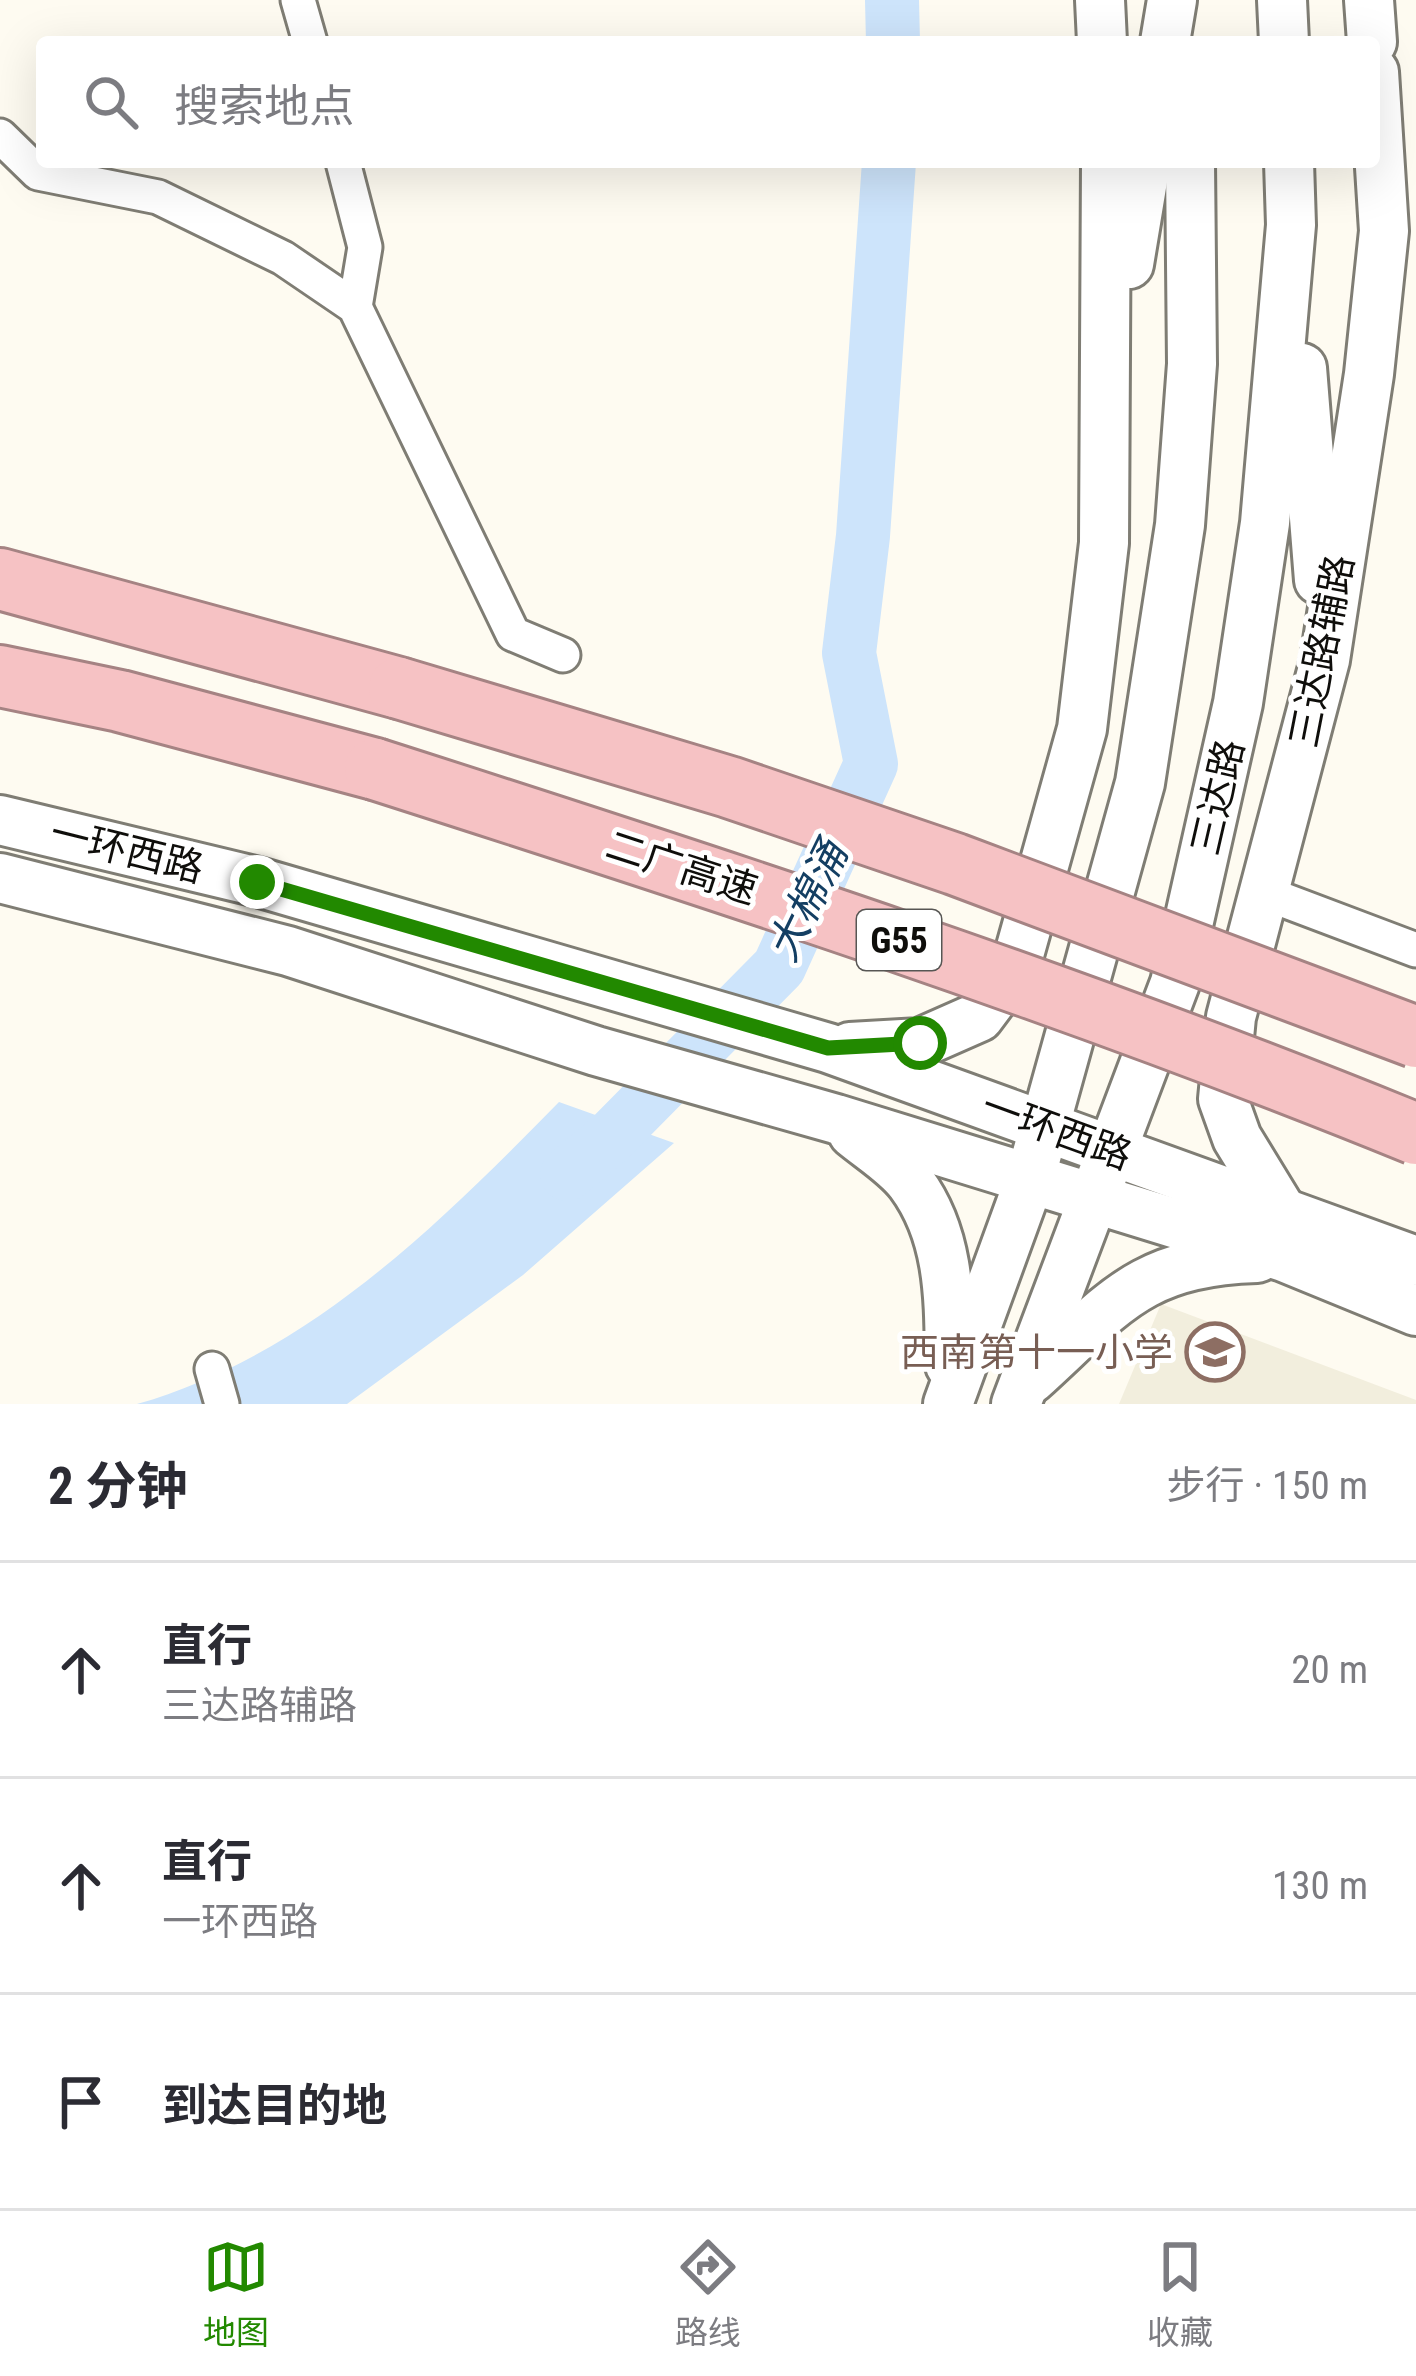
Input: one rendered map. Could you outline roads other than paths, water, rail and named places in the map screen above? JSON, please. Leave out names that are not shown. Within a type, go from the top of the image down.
[{"type":"highway","name":"G55","points":[[0,579],[398,688],[797,810],[1416,1036]]},
{"type":"highway","name":"二广高速","points":[[0,676],[120,701],[374,770],[808,907],[1100,1012],[1416,1134]]},
{"type":"street","points":[[298,0],[308,36]]},
{"type":"street","points":[[1100,0],[1102,36]]},
{"type":"street","points":[[1167,36],[1172,0]]},
{"type":"street","points":[[1182,0],[1184,36]]},
{"type":"street","points":[[1282,0],[1284,36]]},
{"type":"street","points":[[1370,0],[1372,36]]},
{"type":"street","points":[[0,136],[38,173],[158,196],[283,257],[355,308],[513,634],[563,655]]},
{"type":"street","name":"三达路辅路","points":[[1282,1233],[1223,1099],[1231,1017],[1325,660],[1369,374],[1384,231],[1380,167]]},
{"type":"street","points":[[345,168],[365,247],[355,308]]},
{"type":"street","points":[[828,1048],[920,1043],[979,1018],[1015,969],[1082,729],[1104,543],[1106,168]]},
{"type":"street","points":[[1107,401],[1145,168]]},
{"type":"street","name":"三达路","points":[[949,1401],[1030,1179],[1140,783],[1180,525],[1192,364],[1190,168]]},
{"type":"street","name":"三达路","points":[[1020,1395],[1175,983],[1238,703],[1265,523],[1292,225],[1289,168]]},
{"type":"street","points":[[1175,983],[1325,660],[1292,225]]},
{"type":"street","points":[[1104,543],[1140,783]]},
{"type":"street","name":"一环西路","points":[[0,820],[257,882],[828,1048],[1112,1150],[1282,1233],[1416,1262]]},
{"type":"street","points":[[0,878],[288,951],[596,1051],[1093,1198],[1282,1233],[1416,1311]]},
{"type":"street","points":[[1265,893],[1416,950]]},
{"type":"street","points":[[836,1119],[910,1181],[931,1221],[948,1272],[949,1401]]},
{"type":"street","points":[[1020,1395],[1113,1302],[1146,1280],[1282,1233]]},
{"type":"street","points":[[212,1369],[222,1404]]},
{"type":"water","points":[[559,1102],[674,1143],[523,1275],[347,1404],[137,1404],[258,1354],[314,1320],[417,1239]]},
{"type":"waterway","name":"大棉涌","points":[[892,0],[893,36]]},
{"type":"waterway","name":"大棉涌","points":[[567,1174],[607,1141],[779,967],[871,764],[849,653],[863,536],[889,168]]},
{"type":"place","name":"西南第十一小学","points":[[1215,1352]]}]
